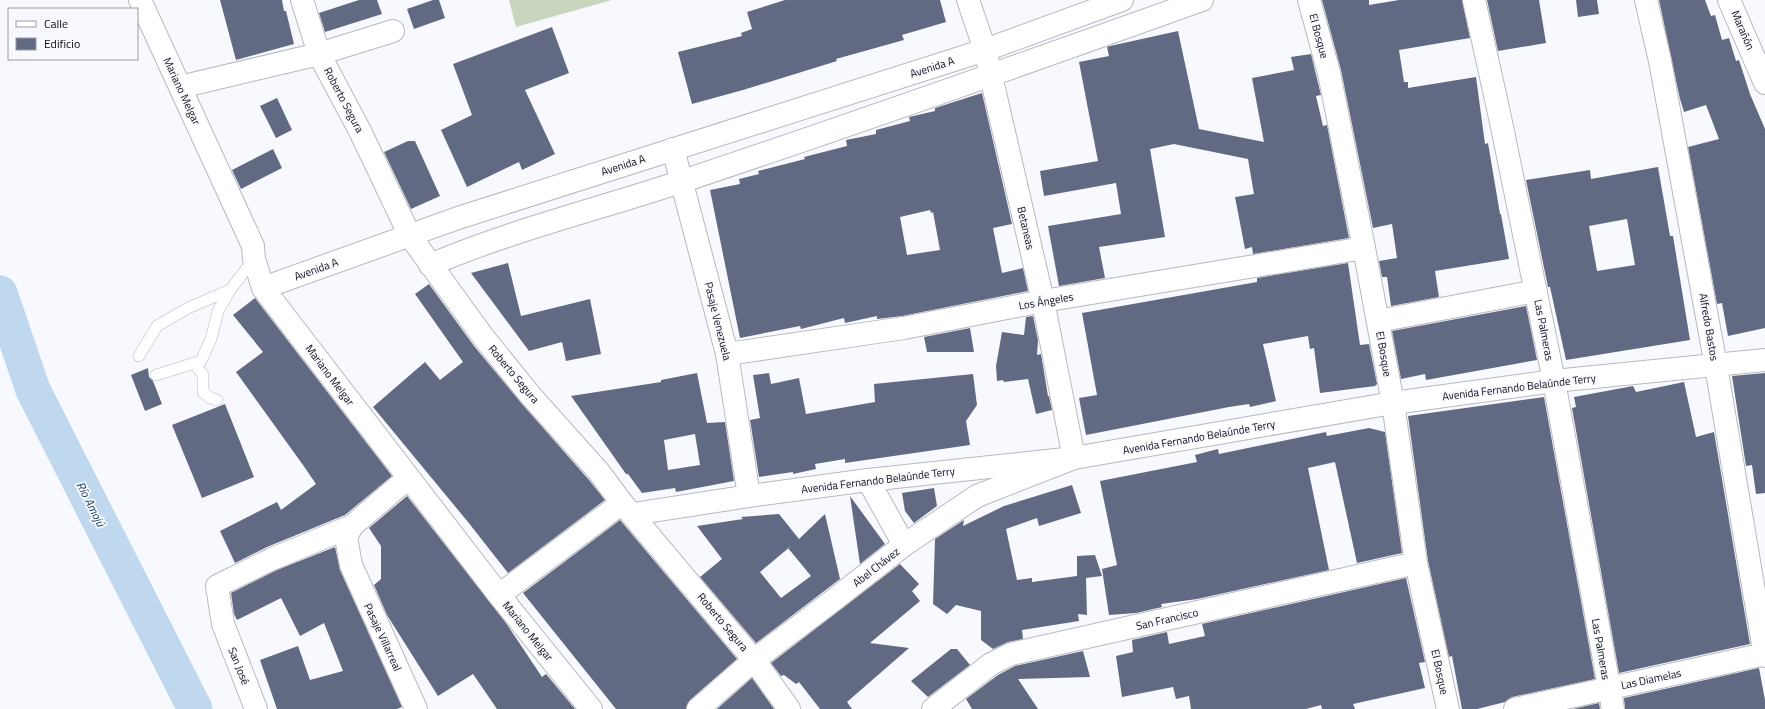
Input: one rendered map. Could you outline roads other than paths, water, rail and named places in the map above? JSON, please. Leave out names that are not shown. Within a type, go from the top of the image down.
[{"type":"street","name":"Mariano Melgar","points":[[140,0],[253,246],[254,259],[263,288],[499,595],[591,709]]},
{"type":"street","name":"Roberto Segura","points":[[302,0],[319,54],[360,131],[410,236],[484,338],[531,396],[599,472],[754,660],[789,709]]},
{"type":"street","name":"Betaneas","points":[[968,0],[985,50],[991,75],[1043,301],[1074,458]]},
{"type":"street","name":"Avenida A","points":[[263,288],[458,218],[985,50],[1122,0]]},
{"type":"street","points":[[430,265],[478,245],[682,181],[991,75],[1202,0]]},
{"type":"street","name":"El Bosque","points":[[1309,0],[1329,73],[1364,248],[1393,403],[1416,563],[1448,709]]},
{"type":"street","name":"Las Palmeras","points":[[1474,0],[1501,122],[1554,381],[1608,688],[1613,709]]},
{"type":"street","name":"Alfredo Bastos","points":[[1646,0],[1660,61],[1716,366],[1765,655]]},
{"type":"street","name":"Marañón","points":[[1730,0],[1765,83]]},
{"type":"street","points":[[180,88],[319,54],[393,31]]},
{"type":"street","name":"Pasaje Venezuela","points":[[673,149],[727,354],[749,496]]},
{"type":"street","name":"Los Ángeles","points":[[727,354],[904,328],[1043,301],[1364,248]]},
{"type":"street","points":[[1378,321],[1536,291]]},
{"type":"street","name":"Avenida Fernando Belaúnde Terry","points":[[628,508],[749,496],[868,480],[1074,458],[1393,403],[1554,381],[1765,360]]},
{"type":"street","name":"Abel Chávez","points":[[698,709],[754,660],[836,599],[904,545],[977,496],[1074,458]]},
{"type":"street","points":[[352,526],[408,478]]},
{"type":"street","points":[[868,480],[904,545]]},
{"type":"street","points":[[499,595],[628,508]]},
{"type":"street","name":"Pasaje Villarreal","points":[[352,526],[346,537],[351,565],[416,709]]},
{"type":"street","name":"San José","points":[[256,709],[223,624],[217,586],[272,559],[352,526]]},
{"type":"street","name":"San Francisco","points":[[933,709],[991,664],[1011,654],[1416,563]]},
{"type":"street","name":"Las Diamelas","points":[[1515,709],[1765,655]]},
{"type":"lane","points":[[156,375],[201,362],[211,339],[218,310],[230,290],[254,259]]},
{"type":"lane","points":[[138,356],[157,326],[188,308],[230,290]]},
{"type":"lane","points":[[195,364],[203,375],[203,392],[210,398],[217,400]]},
{"type":"waterway","name":"Río Amojú","points":[[0,293],[33,390],[195,709]]}]
